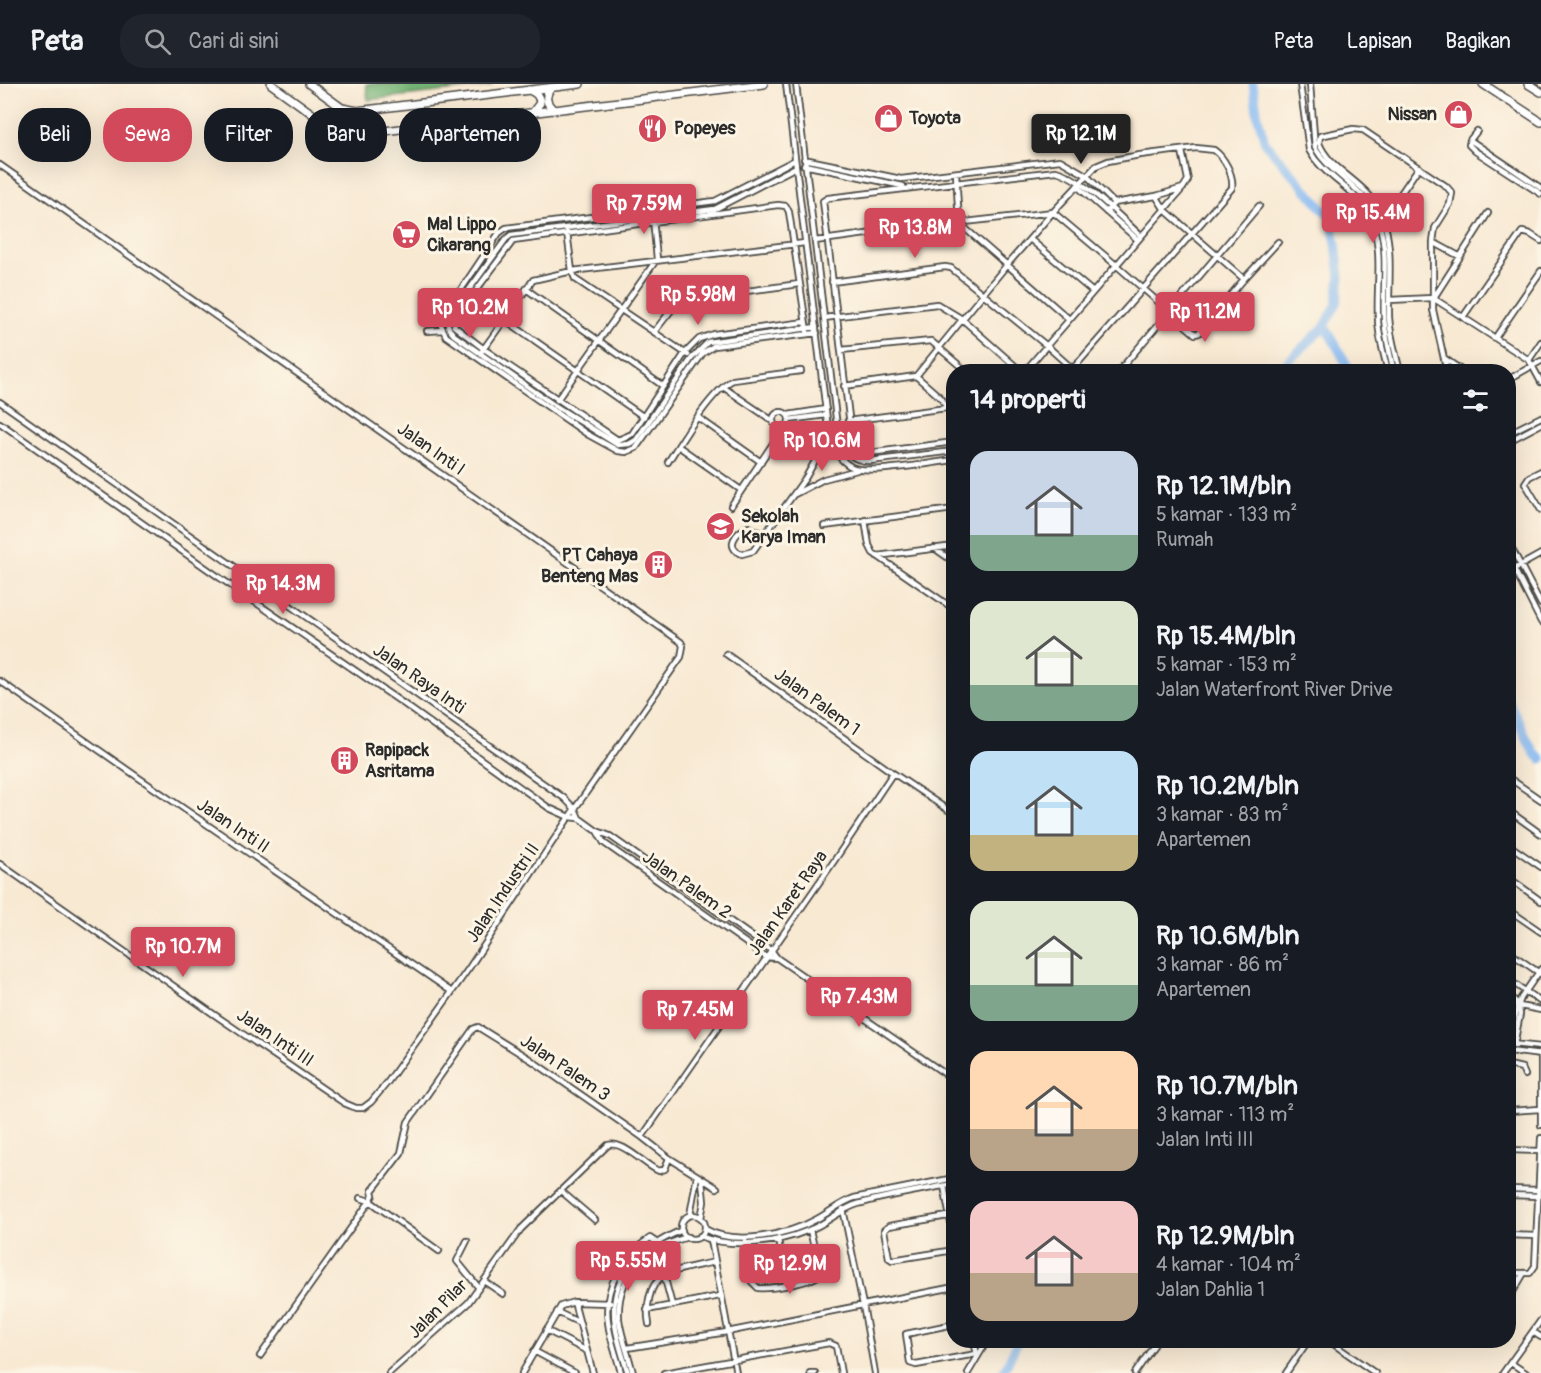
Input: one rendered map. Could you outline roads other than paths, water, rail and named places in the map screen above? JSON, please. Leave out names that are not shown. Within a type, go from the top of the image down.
[{"type":"street","points":[[271,84],[342,134],[352,135],[399,129]]},
{"type":"street","points":[[309,84],[342,108],[357,111],[580,84]]},
{"type":"street","points":[[319,91],[323,84]]},
{"type":"street","points":[[541,112],[764,84]]},
{"type":"street","points":[[786,84],[829,436],[836,453],[849,466],[858,470]]},
{"type":"street","points":[[796,84],[838,435],[850,457],[861,461],[946,453]]},
{"type":"street","points":[[1300,84],[1309,150],[1314,159],[1332,178],[1363,205],[1377,238],[1378,328],[1386,364]]},
{"type":"street","points":[[1310,84],[1315,148],[1336,173],[1368,201],[1384,237],[1385,327],[1392,364]]},
{"type":"street","points":[[1483,84],[1541,122]]},
{"type":"street","points":[[1528,84],[1541,92]]},
{"type":"street","points":[[551,88],[546,97],[554,110]]},
{"type":"street","points":[[529,90],[535,92],[539,97],[540,103],[538,108]]},
{"type":"street","points":[[1398,364],[1391,331],[1389,248],[1382,216],[1361,185],[1339,169],[1323,151],[1319,139],[1324,135],[1353,129],[1363,130],[1446,186],[1452,193],[1450,204],[1435,228],[1433,242],[1433,310],[1445,364]]},
{"type":"street","points":[[792,132],[800,131]]},
{"type":"street","points":[[1477,131],[1469,145],[1541,195]]},
{"type":"street","points":[[1470,140],[1541,188]]},
{"type":"street","points":[[844,386],[916,376],[1006,266],[1096,166],[1108,161],[1182,150],[1207,148],[1214,150],[1224,161],[1233,183],[1232,188],[1079,364]]},
{"type":"street","points":[[1030,364],[1183,188],[1188,178],[1182,150]]},
{"type":"street","points":[[804,159],[901,179],[1056,160],[1067,163],[1086,175],[1114,203]]},
{"type":"street","points":[[795,160],[715,201],[506,228],[499,233],[440,323],[446,336],[554,405],[589,432],[618,445],[629,444],[636,440],[692,358],[708,342],[725,336],[806,322]]},
{"type":"street","name":"Jalan Inti I","points":[[0,165],[681,642],[683,646],[681,657],[575,809]]},
{"type":"street","points":[[804,165],[909,188]]},
{"type":"street","points":[[718,211],[795,167]]},
{"type":"street","points":[[1382,216],[1386,215],[1419,167]]},
{"type":"street","points":[[946,443],[869,453],[864,452],[852,442],[826,240],[822,204],[824,200],[1056,171],[1078,185],[1140,238]]},
{"type":"street","points":[[956,173],[959,223],[1069,319]]},
{"type":"street","points":[[1108,210],[1114,203],[1156,196],[1183,188]]},
{"type":"street","points":[[1156,196],[1165,210],[1244,279]]},
{"type":"street","points":[[807,331],[789,212],[785,205],[511,236],[506,239],[447,320],[451,327],[520,384],[618,451],[626,452],[636,448],[703,353],[713,346],[816,330]]},
{"type":"street","points":[[1125,364],[1259,206]]},
{"type":"street","points":[[554,405],[657,259],[652,209]]},
{"type":"street","points":[[815,241],[1053,212],[1192,333],[1199,333],[1278,242]]},
{"type":"street","points":[[1433,298],[1488,213]]},
{"type":"street","points":[[565,220],[575,279],[697,362]]},
{"type":"street","points":[[1464,317],[1522,232],[1541,241]]},
{"type":"street","points":[[1030,240],[1093,292]]},
{"type":"street","points":[[1433,242],[1459,256]]},
{"type":"street","points":[[482,351],[533,280],[572,271],[657,259],[805,243]]},
{"type":"street","points":[[807,255],[817,254]]},
{"type":"street","points":[[832,282],[945,267],[955,270],[1066,364]]},
{"type":"street","points":[[1495,338],[1541,271]]},
{"type":"street","points":[[654,332],[674,308],[687,298],[800,284]]},
{"type":"street","points":[[526,289],[663,386]]},
{"type":"street","points":[[1389,300],[1433,298],[1528,360],[1541,382]]},
{"type":"street","points":[[824,318],[934,303],[962,319],[1014,364]]},
{"type":"street","points":[[1433,310],[1444,306]]},
{"type":"street","points":[[504,319],[648,420]]},
{"type":"street","points":[[427,331],[442,331],[451,327]]},
{"type":"street","points":[[482,351],[618,440],[632,434],[685,353],[703,337],[766,337]]},
{"type":"street","points":[[841,350],[927,340],[939,346],[958,364]]},
{"type":"street","points":[[1528,360],[1541,342]]},
{"type":"street","points":[[1443,358],[1452,364]]},
{"type":"street","points":[[1516,375],[1541,361]]},
{"type":"street","points":[[821,367],[830,366]]},
{"type":"street","points":[[668,462],[723,387],[734,381],[801,371]]},
{"type":"street","points":[[916,376],[941,398],[946,406]]},
{"type":"street","points":[[723,387],[773,421],[777,427],[784,428]]},
{"type":"street","name":"Jalan Raya Inti","points":[[0,402],[544,784],[575,809],[579,819]]},
{"type":"street","points":[[658,405],[663,409]]},
{"type":"street","points":[[848,421],[946,408]]},
{"type":"street","points":[[773,421],[773,417],[778,412],[782,412],[788,418]]},
{"type":"street","points":[[788,418],[826,412]]},
{"type":"street","points":[[1516,430],[1541,417]]},
{"type":"street","points":[[699,418],[761,462]]},
{"type":"street","points":[[731,506],[784,428],[788,418]]},
{"type":"street","name":"Jalan Raya Inti","points":[[0,423],[404,704],[549,808],[569,817]]},
{"type":"street","points":[[1516,437],[1541,424]]},
{"type":"street","points":[[762,537],[759,532],[749,527],[742,529],[733,541],[733,548],[746,555],[753,550],[793,496],[829,436]]},
{"type":"street","points":[[678,446],[741,490]]},
{"type":"street","points":[[869,453],[870,461]]},
{"type":"street","points":[[793,496],[824,479],[858,470],[946,461]]},
{"type":"street","points":[[1541,471],[1529,477],[1526,483],[1541,510]]},
{"type":"street","points":[[824,526],[946,510]]},
{"type":"street","points":[[865,520],[871,550],[946,603]]},
{"type":"street","points":[[877,556],[946,547]]},
{"type":"street","points":[[934,548],[946,556]]},
{"type":"street","points":[[1516,568],[1541,554]]},
{"type":"street","points":[[1516,556],[1541,604]]},
{"type":"street","points":[[1516,573],[1541,622]]},
{"type":"street","name":"Jalan Palem 1","points":[[726,654],[946,809]]},
{"type":"street","name":"Jalan Inti II","points":[[0,681],[452,992]]},
{"type":"street","name":"Jalan Karet Raya","points":[[642,1137],[893,773]]},
{"type":"street","points":[[1516,783],[1541,800]]},
{"type":"street","name":"Jalan Industri II","points":[[360,1109],[371,1102],[452,992],[575,809]]},
{"type":"street","points":[[1516,816],[1541,834]]},
{"type":"street","name":"Jalan Palem 2","points":[[569,817],[579,819],[597,831],[610,836],[771,950],[777,958]]},
{"type":"street","name":"Jalan Palem 2","points":[[597,831],[604,843],[766,957]]},
{"type":"street","points":[[1516,850],[1541,867]]},
{"type":"street","name":"Jalan Inti III","points":[[0,864],[344,1103],[360,1109]]},
{"type":"street","points":[[1516,883],[1541,901]]},
{"type":"street","points":[[1516,915],[1541,932]]},
{"type":"street","points":[[766,957],[777,958],[946,1074]]},
{"type":"street","points":[[1516,957],[1540,972],[1525,991],[1519,1005],[1520,1014],[1516,1027]]},
{"type":"street","points":[[1516,985],[1541,1002]]},
{"type":"street","points":[[1516,1002],[1519,1005]]},
{"type":"street","points":[[1516,1005],[1541,1010]]},
{"type":"street","name":"Jalan Palem 3","points":[[370,1201],[372,1191],[401,1153],[408,1122],[471,1030],[478,1027],[531,1060],[669,1158],[717,1188]]},
{"type":"street","points":[[1516,1044],[1541,1047]]},
{"type":"street","points":[[1516,1051],[1541,1053],[1541,1125]]},
{"type":"street","points":[[1516,1066],[1521,1067],[1525,1075]]},
{"type":"street","points":[[1516,1111],[1540,1110]]},
{"type":"street","points":[[1516,1273],[1533,1271],[1535,1266],[1541,1138]]},
{"type":"street","name":"Jalan Pilar","points":[[391,1372],[468,1303],[521,1229],[610,1144],[627,1150],[659,1172],[665,1169],[669,1158]]},
{"type":"street","points":[[1516,1150],[1540,1151]]},
{"type":"street","points":[[690,1215],[697,1176]]},
{"type":"street","points":[[702,1180],[704,1202],[701,1218],[705,1228],[744,1240],[801,1226],[854,1198],[946,1183]]},
{"type":"street","points":[[628,1373],[615,1328],[613,1303],[639,1262],[662,1246],[688,1237],[700,1236],[711,1240],[778,1240],[810,1230],[858,1204],[946,1182]]},
{"type":"street","points":[[943,1183],[946,1194]]},
{"type":"street","points":[[1516,1189],[1538,1190]]},
{"type":"street","points":[[561,1191],[595,1220]]},
{"type":"street","points":[[1516,1195],[1538,1196]]},
{"type":"street","points":[[360,1198],[370,1201],[439,1251]]},
{"type":"street","points":[[260,1356],[370,1201]]},
{"type":"street","points":[[842,1203],[874,1373]]},
{"type":"street","points":[[688,1237],[682,1230],[682,1221],[690,1215],[701,1218]]},
{"type":"street","points":[[946,1217],[889,1226],[884,1228],[884,1231],[892,1260],[946,1251]]},
{"type":"street","points":[[700,1236],[705,1228]]},
{"type":"street","points":[[621,1373],[607,1320],[621,1280],[628,1266],[641,1254],[657,1242],[682,1230]]},
{"type":"street","points":[[744,1240],[752,1282],[755,1286],[763,1288],[811,1280],[818,1276],[818,1264],[810,1230]]},
{"type":"street","points":[[1516,1235],[1536,1236]]},
{"type":"street","points":[[711,1240],[736,1373]]},
{"type":"street","points":[[778,1240],[787,1284]]},
{"type":"street","points":[[467,1241],[457,1261],[479,1288]]},
{"type":"street","points":[[649,1324],[646,1310],[652,1292],[664,1275],[714,1262]]},
{"type":"street","points":[[1516,1287],[1524,1273]]},
{"type":"street","points":[[664,1275],[672,1305]]},
{"type":"street","points":[[484,1281],[503,1294]]},
{"type":"street","points":[[627,1348],[727,1332],[946,1289]]},
{"type":"street","points":[[646,1310],[720,1296]]},
{"type":"street","points":[[530,1373],[523,1371],[561,1306],[574,1302],[613,1303]]},
{"type":"street","points":[[574,1302],[594,1373]]},
{"type":"street","points":[[613,1303],[620,1320],[633,1373]]},
{"type":"street","points":[[557,1312],[579,1323]]},
{"type":"street","points":[[1503,1373],[1541,1320]]},
{"type":"street","points":[[946,1326],[906,1334],[910,1363],[916,1365],[977,1355]]},
{"type":"street","points":[[546,1330],[587,1351]]},
{"type":"street","points":[[1533,1332],[1541,1337]]},
{"type":"street","points":[[664,1373],[833,1343],[836,1346],[842,1373]]},
{"type":"street","points":[[976,1348],[977,1355]]},
{"type":"street","points":[[968,1373],[982,1348]]},
{"type":"street","points":[[1135,1373],[1152,1348]]},
{"type":"street","points":[[1286,1373],[1303,1348]]},
{"type":"street","points":[[1339,1348],[1375,1373]]},
{"type":"street","points":[[534,1351],[575,1373]]},
{"type":"street","points":[[1511,1363],[1526,1373]]},
{"type":"street","points":[[810,1373],[815,1373]]},
{"type":"waterway","points":[[1253,84],[1265,143],[1331,218],[1340,277],[1337,303],[1325,326],[1285,364]]},
{"type":"waterway","points":[[1325,326],[1346,364]]},
{"type":"waterway","points":[[1516,716],[1534,753],[1541,759]]},
{"type":"waterway","points":[[1003,1373],[1015,1348]]},
{"type":"place","name":"Nissan","points":[[1458,114]]},
{"type":"place","name":"Toyota","points":[[888,118]]},
{"type":"place","name":"Popeyes","points":[[653,128]]},
{"type":"place","name":"Mal Lippo Cikarang","points":[[406,234]]},
{"type":"place","name":"Sekolah Karya Iman","points":[[720,526]]},
{"type":"place","name":"PT Cahaya Benteng Mas","points":[[659,565]]},
{"type":"place","name":"Rapipack Asritama","points":[[344,760]]}]
